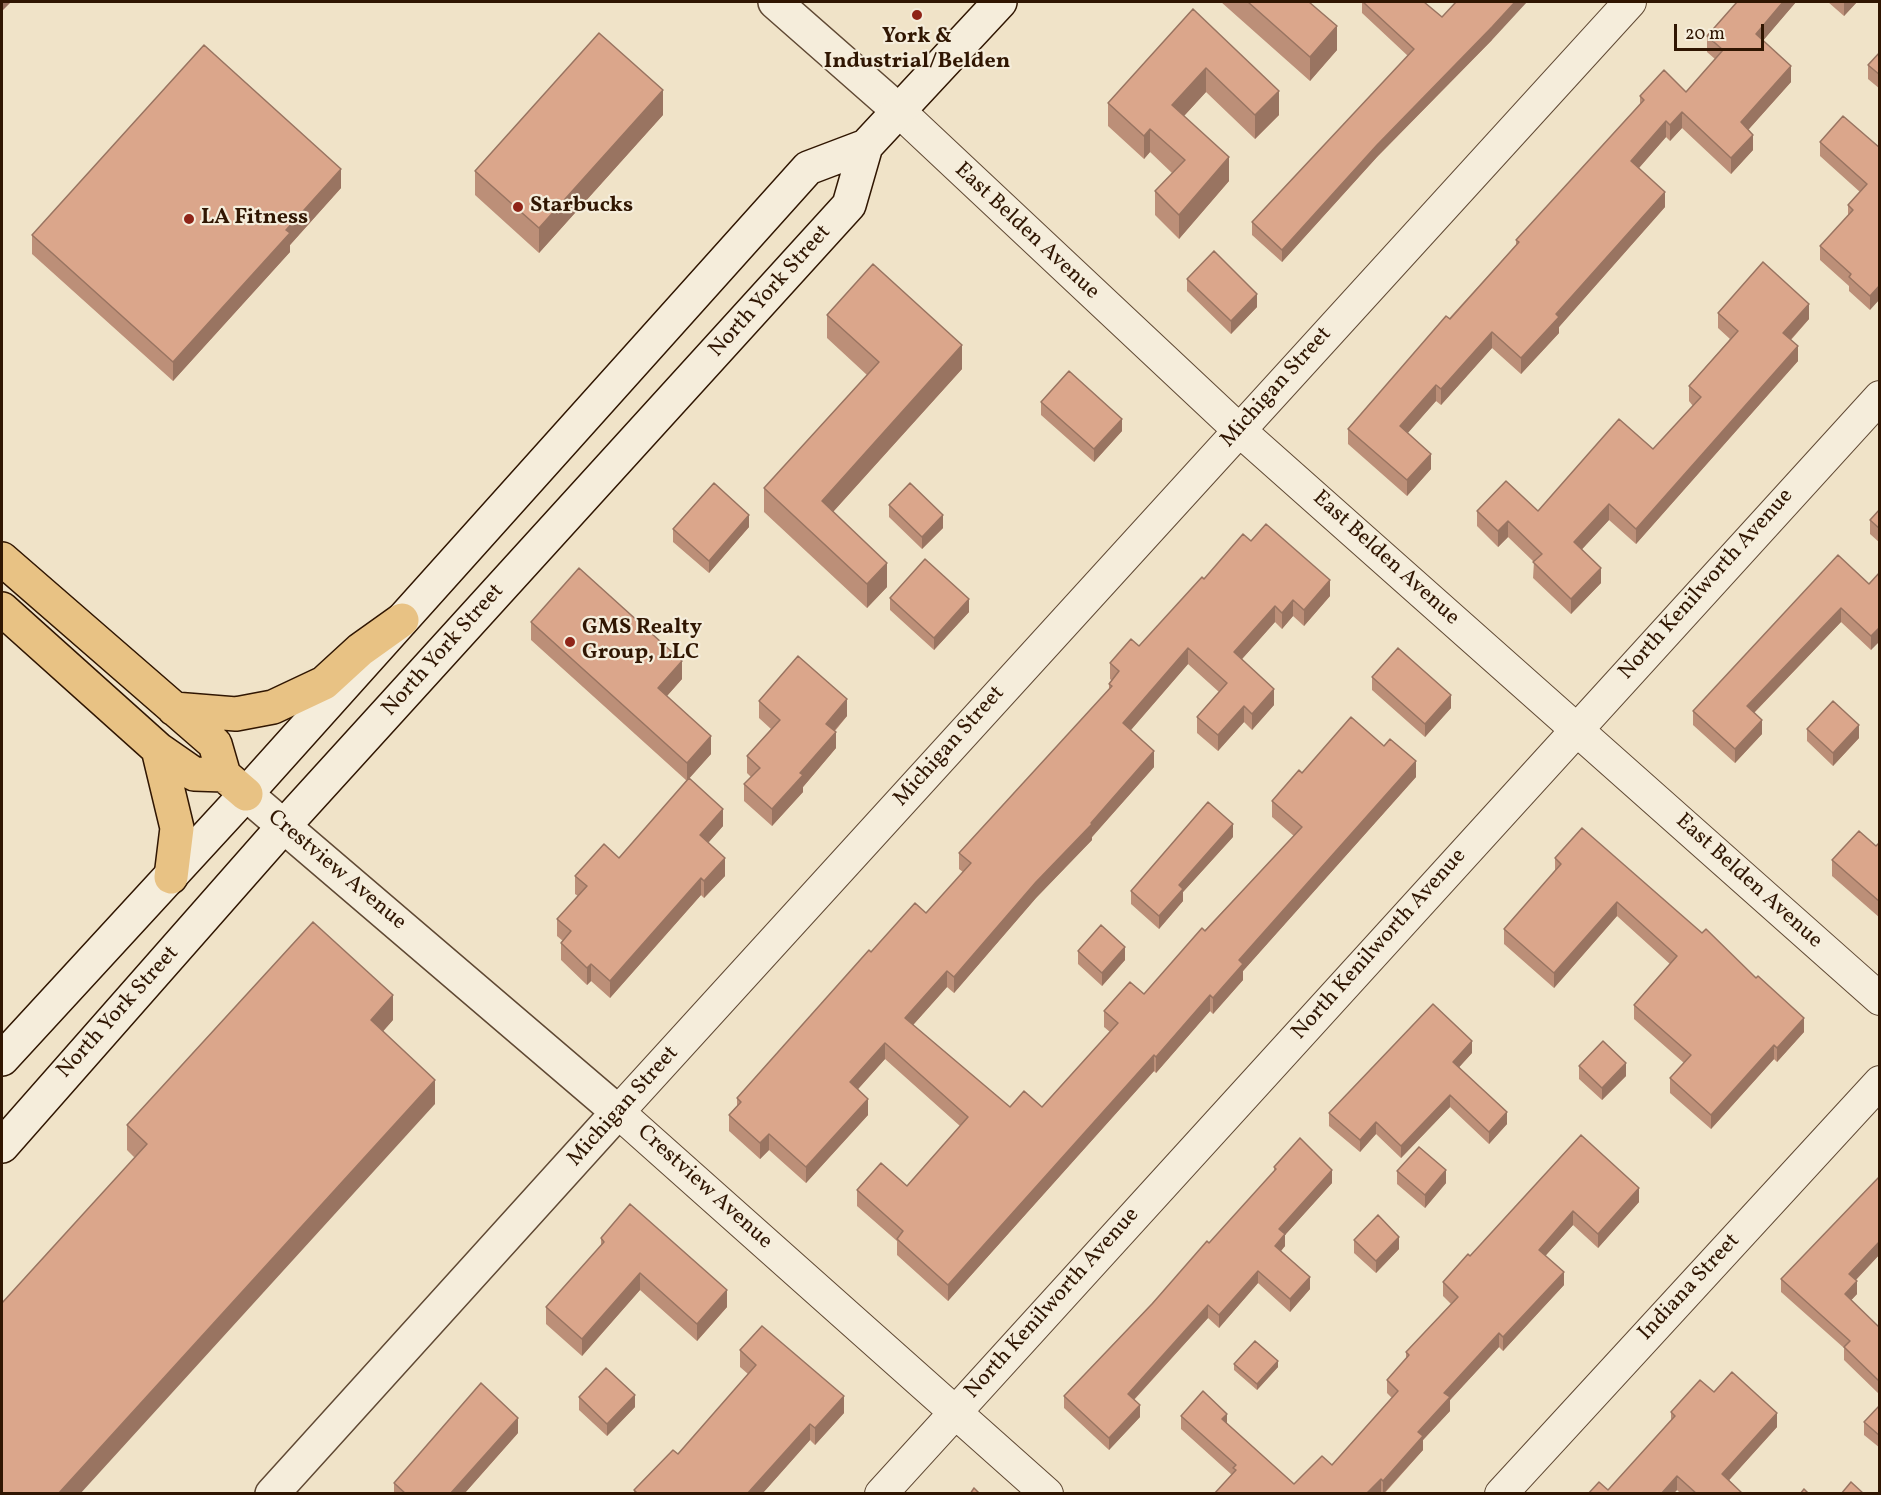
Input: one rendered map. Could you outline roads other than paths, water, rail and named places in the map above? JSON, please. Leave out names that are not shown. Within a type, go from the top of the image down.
[{"type":"highway","points":[[2,559],[215,744],[235,785]]},
{"type":"highway","points":[[2,609],[158,749],[194,774],[235,785]]},
{"type":"highway","points":[[174,709],[236,714],[273,707],[324,683],[360,650],[402,620]]},
{"type":"highway","points":[[158,749],[177,828],[171,877]]},
{"type":"main road","points":[[775,2],[899,111]]},
{"type":"main road","name":"North York Street","points":[[2,1146],[283,827],[849,205],[866,147],[1000,2]]},
{"type":"main road","name":"North York Street","points":[[2,1059],[171,877],[235,785],[402,620],[808,168],[866,147]]},
{"type":"main road","name":"Crestview Avenue","points":[[235,785],[618,1113]]},
{"type":"main road","name":"Michigan Street","points":[[272,1494],[618,1113]]},
{"type":"street","name":"Michigan Street","points":[[618,1113],[1630,2]]},
{"type":"street","name":"East Belden Avenue","points":[[899,111],[1239,430],[1880,999]]},
{"type":"street","name":"North Kenilworth Avenue","points":[[881,1494],[1880,397]]},
{"type":"street","name":"Indiana Street","points":[[1501,1494],[1880,1082]]},
{"type":"street","name":"Crestview Avenue","points":[[618,1113],[1047,1494]]},
{"type":"place","name":"York & Industrial/Belden","points":[[917,15]]},
{"type":"place","name":"Starbucks","points":[[518,207]]},
{"type":"place","name":"LA Fitness","points":[[189,219]]},
{"type":"place","name":"GMS Realty Group, LLC","points":[[570,642]]}]
